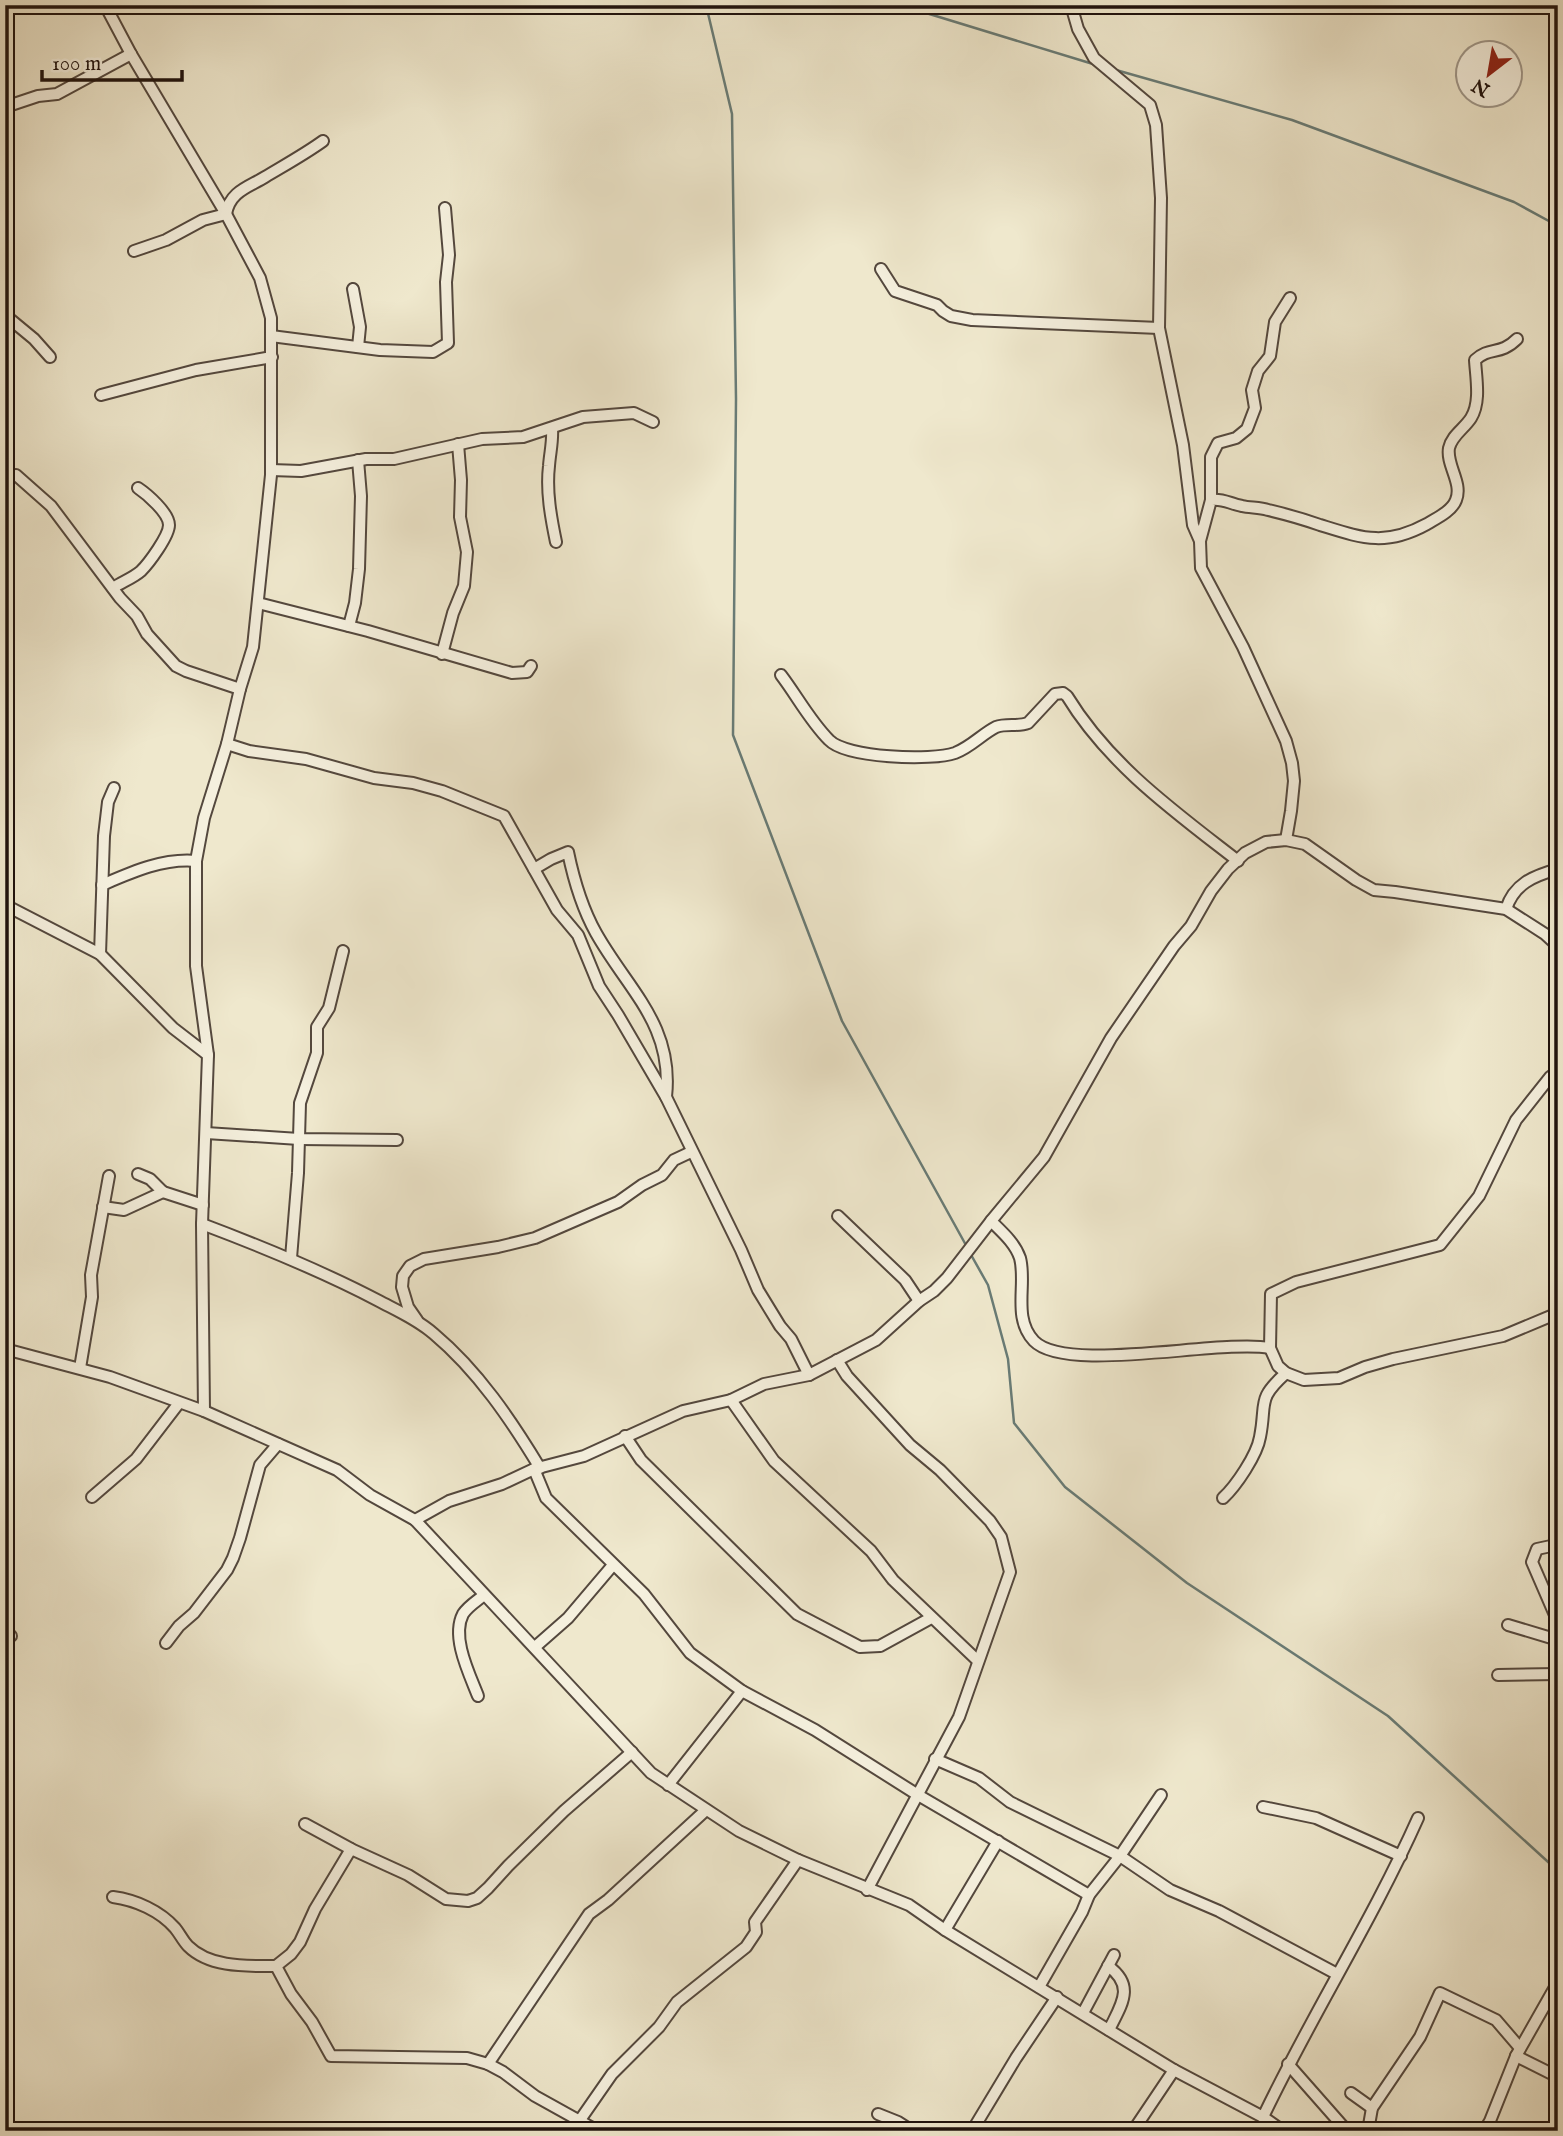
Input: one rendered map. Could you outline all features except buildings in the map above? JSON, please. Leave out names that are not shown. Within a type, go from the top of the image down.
[{"type":"street","points":[[105,5],[260,278],[271,318],[271,470],[253,647],[204,818],[196,861],[196,966],[208,1055],[202,1224],[204,1411]]},
{"type":"street","points":[[1071,5],[1078,29],[1094,58],[1150,105],[1156,125],[1161,198],[1159,328],[1183,445],[1193,525],[1200,541]]},
{"type":"street","points":[[5,107],[38,96],[57,94],[131,54]]},
{"type":"street","points":[[226,214],[231,201],[242,188],[323,141]]},
{"type":"street","points":[[271,336],[358,347],[433,352],[448,343],[446,282],[449,255],[445,208]]},
{"type":"street","points":[[134,251],[166,240],[203,220],[226,214]]},
{"type":"street","points":[[881,269],[895,291],[937,305],[951,316],[972,320],[1159,328]]},
{"type":"street","points":[[353,289],[360,327],[358,347]]},
{"type":"street","points":[[1286,840],[1294,781],[1286,741],[1243,647],[1201,568],[1200,541],[1211,500],[1211,457],[1218,443],[1237,438],[1247,429],[1255,408],[1252,390],[1258,371],[1270,356],[1275,322],[1290,298]]},
{"type":"street","points":[[5,315],[50,357]]},
{"type":"street","points":[[1211,500],[1220,498],[1239,506],[1266,509],[1360,537],[1390,539],[1407,534],[1449,510],[1456,500],[1455,478],[1448,451],[1451,441],[1472,416],[1475,407],[1475,360],[1483,352],[1509,348],[1517,339]]},
{"type":"street","points":[[101,395],[196,370],[272,358]]},
{"type":"street","points":[[271,470],[301,471],[358,460],[394,459],[482,439],[523,437],[583,417],[634,413],[653,422]]},
{"type":"street","points":[[552,428],[549,493],[556,542]]},
{"type":"street","points":[[442,654],[453,613],[464,586],[467,552],[460,517],[458,444]]},
{"type":"street","points":[[349,626],[359,569],[361,496],[358,460]]},
{"type":"street","points":[[16,475],[51,506],[137,616],[146,634],[176,666],[240,689]]},
{"type":"street","points":[[113,588],[140,572],[164,540],[169,526],[166,515],[138,488]]},
{"type":"street","points":[[258,603],[512,673],[527,672],[531,666]]},
{"type":"street","points":[[780,675],[831,743],[858,751],[900,757],[930,757],[954,753],[997,727],[1028,723],[1055,694],[1063,693],[1115,760],[1194,828],[1238,861]]},
{"type":"street","points":[[227,744],[249,751],[306,759],[374,778],[413,783],[452,794],[504,816],[557,911],[578,935],[599,986],[666,1097],[758,1290],[790,1339],[809,1375]]},
{"type":"street","points":[[100,954],[104,836],[108,802],[114,788]]},
{"type":"street","points":[[415,1520],[449,1501],[502,1484],[537,1469],[584,1456],[683,1411],[731,1400],[765,1384],[809,1375],[876,1340],[947,1278],[1044,1157],[1111,1038],[1174,946],[1191,926],[1211,891],[1245,853],[1266,842],[1286,840],[1305,844],[1374,890],[1506,909],[1545,934],[1558,946]]},
{"type":"street","points":[[534,869],[568,852],[578,892],[595,932],[657,1029],[668,1077],[666,1097]]},
{"type":"street","points":[[102,885],[128,873],[176,859],[196,861]]},
{"type":"street","points":[[1506,909],[1510,896],[1520,885],[1558,869]]},
{"type":"street","points":[[5,905],[100,954],[173,1028],[208,1055]]},
{"type":"street","points":[[291,1258],[300,1103],[317,1053],[317,1027],[329,1008],[343,951]]},
{"type":"street","points":[[1558,1071],[1542,1086],[1516,1120],[1479,1196],[1440,1245],[1297,1282],[1272,1294],[1270,1348],[1278,1366],[1286,1373],[1304,1380],[1339,1378],[1392,1359],[1503,1336],[1558,1313]]},
{"type":"street","points":[[206,1133],[299,1139],[397,1140]]},
{"type":"street","points":[[418,1322],[408,1307],[402,1287],[403,1276],[410,1266],[424,1259],[535,1238],[618,1202],[662,1175],[674,1160],[691,1152]]},
{"type":"street","points":[[138,1174],[150,1179],[163,1192],[203,1205]]},
{"type":"street","points":[[80,1368],[92,1297],[91,1275],[109,1176]]},
{"type":"street","points":[[103,1208],[124,1210],[163,1192]]},
{"type":"street","points":[[838,1216],[905,1280],[919,1301]]},
{"type":"street","points":[[991,1220],[1014,1245],[1020,1260],[1020,1303],[1026,1328],[1034,1342],[1066,1354],[1087,1355],[1184,1351],[1225,1346],[1255,1345],[1270,1348]]},
{"type":"street","points":[[202,1224],[291,1258],[418,1322],[447,1346],[491,1395],[537,1469],[546,1498],[644,1594],[690,1653],[742,1691],[815,1730],[918,1795],[1089,1895]]},
{"type":"street","points":[[5,1349],[110,1377],[204,1411],[337,1470],[370,1495],[415,1520],[651,1773],[668,1786],[738,1831],[867,1890],[909,1905],[945,1930],[1174,2070],[1283,2131]]},
{"type":"street","points":[[837,1360],[847,1376],[911,1445],[990,1521],[1001,1537],[1010,1572],[958,1717],[867,1890]]},
{"type":"street","points":[[1223,1498],[1230,1492],[1260,1440],[1265,1397],[1286,1373]]},
{"type":"street","points":[[731,1400],[774,1461],[871,1551],[893,1580],[978,1661]]},
{"type":"street","points":[[92,1497],[136,1459],[179,1403]]},
{"type":"street","points":[[625,1436],[640,1460],[797,1614],[860,1647],[870,1648],[880,1646],[931,1618]]},
{"type":"street","points":[[166,1643],[194,1613],[227,1570],[240,1538],[260,1465],[278,1444]]},
{"type":"street","points":[[1558,1548],[1551,1546],[1537,1549],[1532,1562],[1558,1622]]},
{"type":"street","points":[[535,1647],[568,1618],[612,1565]]},
{"type":"street","points":[[478,1696],[463,1656],[458,1626],[464,1613],[484,1595]]},
{"type":"street","points":[[1508,1625],[1558,1640]]},
{"type":"street","points":[[1498,1675],[1558,1674]]},
{"type":"street","points":[[668,1786],[742,1691]]},
{"type":"street","points":[[305,1824],[408,1875],[446,1899],[468,1901],[477,1898],[564,1811],[632,1752]]},
{"type":"street","points":[[935,1759],[979,1777],[1010,1802],[1120,1856],[1170,1890],[1219,1911],[1337,1974]]},
{"type":"street","points":[[1039,1987],[1089,1895],[1120,1856],[1161,1795]]},
{"type":"street","points":[[1264,1807],[1315,1818],[1401,1856]]},
{"type":"street","points":[[488,2064],[589,1914],[608,1900],[706,1810]]},
{"type":"street","points":[[1263,2118],[1288,2064],[1401,1856],[1418,1818]]},
{"type":"street","points":[[945,1930],[998,1841]]},
{"type":"street","points":[[113,1897],[123,1898],[160,1914],[176,1929],[188,1947],[218,1962],[276,1966],[291,1954],[299,1942],[314,1909],[351,1849]]},
{"type":"street","points":[[580,2120],[611,2074],[659,2027],[677,2002],[746,1947],[756,1932],[755,1923],[798,1860]]},
{"type":"street","points":[[1083,2013],[1114,1955]]},
{"type":"street","points":[[276,1966],[331,2056],[467,2058],[503,2072],[534,2096],[598,2131]]},
{"type":"street","points":[[1108,1966],[1117,1972],[1124,1983],[1125,1994],[1109,2029]]},
{"type":"street","points":[[1484,2131],[1518,2052],[1558,1982]]},
{"type":"street","points":[[1368,2131],[1372,2108],[1420,2037],[1440,1993],[1496,2020],[1518,2052],[1558,2077]]},
{"type":"street","points":[[972,2131],[1057,1997]]},
{"type":"street","points":[[1288,2064],[1347,2131]]},
{"type":"street","points":[[1133,2131],[1174,2070]]},
{"type":"street","points":[[1351,2093],[1372,2108]]},
{"type":"street","points":[[878,2114],[912,2131]]},
{"type":"waterway","points":[[706,5],[732,114],[736,399],[733,735],[842,1021],[967,1247]]},
{"type":"waterway","points":[[900,5],[1093,64]]},
{"type":"waterway","points":[[1116,70],[1292,120],[1514,202],[1558,226]]},
{"type":"waterway","points":[[970,1253],[988,1285],[1008,1359],[1014,1423],[1065,1487],[1187,1583],[1388,1716],[1558,1871]]}]
